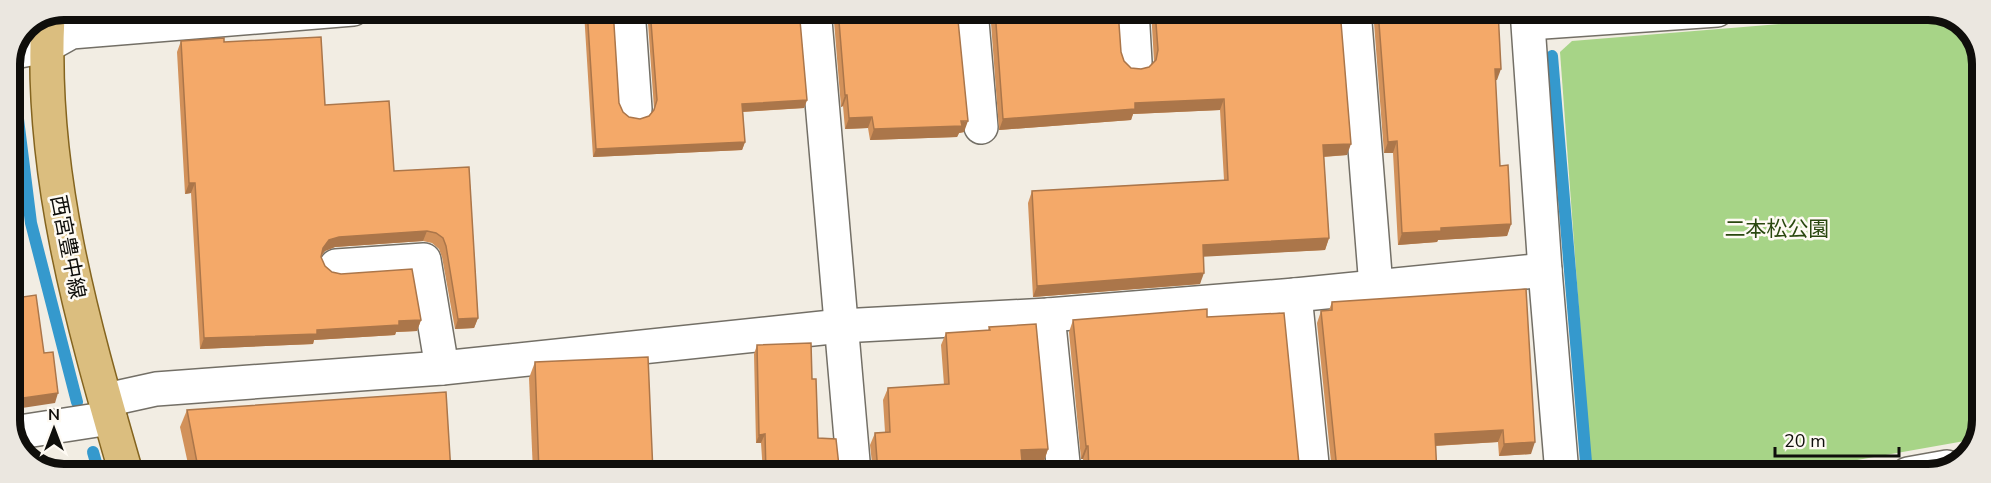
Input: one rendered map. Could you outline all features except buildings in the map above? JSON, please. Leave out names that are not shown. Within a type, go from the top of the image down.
[{"type":"main road","name":"西宮豊中線","points":[[47,31],[47,109],[56,187],[69,259],[123,464]]},
{"type":"street","points":[[24,46],[47,31],[71,32],[230,19]]},
{"type":"street","points":[[629,19],[635,108]]},
{"type":"street","points":[[815,19],[853,464]]},
{"type":"street","points":[[972,19],[981,127]]},
{"type":"street","points":[[1133,19],[1135,62]]},
{"type":"street","points":[[1355,19],[1376,287]]},
{"type":"street","points":[[1528,19],[1561,464]]},
{"type":"street","points":[[336,266],[424,260],[442,368]]},
{"type":"street","points":[[21,431],[108,409],[156,389],[442,368],[841,326],[1048,315],[1295,295],[1545,270]]},
{"type":"street","points":[[1295,295],[1312,464]]},
{"type":"street","points":[[1048,315],[1063,464]]},
{"type":"green space","name":"二本松公園","points":[[1841,19],[1936,20],[1949,25],[1964,39],[1971,55],[1972,419],[1966,441],[1835,464],[1590,464],[1560,52],[1572,41]]},
{"type":"waterway","points":[[1552,56],[1586,464]]},
{"type":"waterway","points":[[20,135],[31,223],[77,402]]},
{"type":"waterway","points":[[93,452],[96,464]]}]
